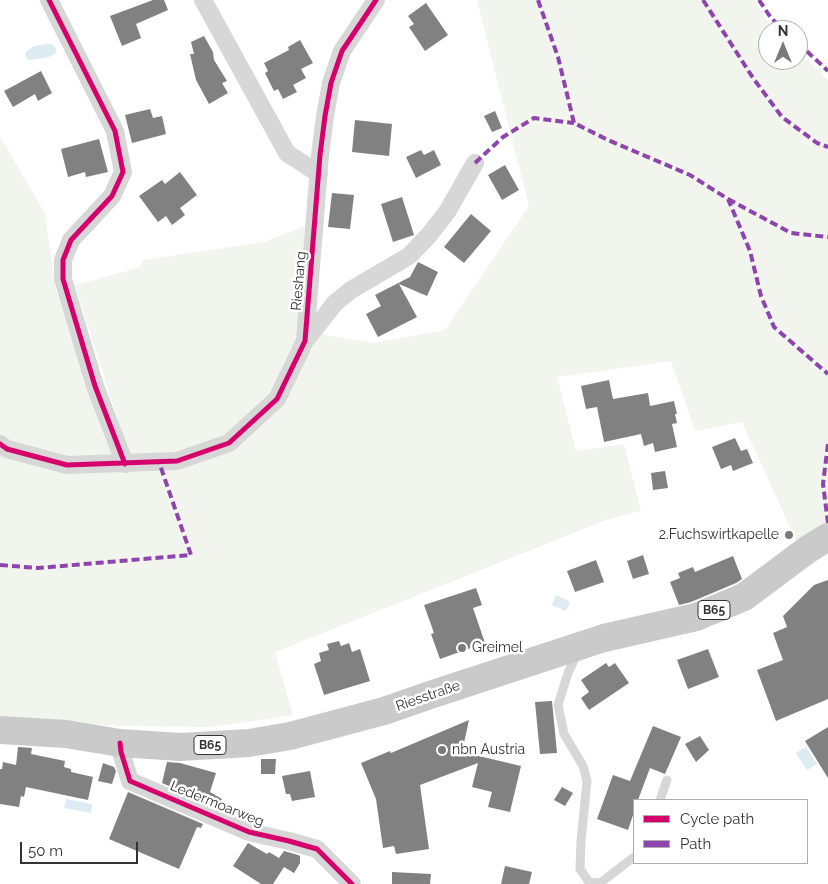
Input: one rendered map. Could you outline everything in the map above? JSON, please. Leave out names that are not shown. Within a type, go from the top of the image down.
[{"type":"main road","name":"Riesstraße","points":[[0,730],[66,734],[120,743],[180,746],[249,743],[290,736],[384,711],[604,638],[696,617],[744,598],[807,550],[828,537]]},
{"type":"street","points":[[49,0],[115,131],[123,172],[112,196],[72,240],[63,260],[63,279],[95,386],[125,464]]},
{"type":"street","points":[[203,0],[287,153],[319,174]]},
{"type":"street","name":"Rieshang","points":[[305,341],[319,174],[325,116],[331,83],[342,50],[376,0]]},
{"type":"street","name":"Rieshang","points":[[0,444],[8,449],[67,466],[177,461],[229,443],[277,398],[305,341],[335,303],[351,290],[408,256],[429,235],[446,212],[475,163]]},
{"type":"street","name":"Ledermoarweg","points":[[120,743],[130,781],[249,832],[290,841],[317,850],[352,884]]},
{"type":"lane","points":[[582,645],[568,673],[558,705],[564,734],[583,766],[587,781],[580,869],[589,882],[600,883],[633,858]]},
{"type":"lane","points":[[660,799],[667,780]]},
{"type":"shaded area","points":[[477,0],[755,0],[767,20],[758,20],[758,70],[808,70],[808,61],[828,80],[828,525],[796,540],[742,422],[695,431],[671,361],[557,377],[576,451],[624,444],[641,511],[606,520],[275,652],[293,715],[211,727],[122,726],[0,718],[0,136],[45,214],[55,286],[113,457],[127,448],[75,285],[138,268],[144,260],[264,242],[305,226],[303,277],[308,332],[373,343],[445,330],[529,206]]},
{"type":"shaded area","points":[[52,44],[56,48],[56,53],[49,57],[27,59],[25,54],[28,50],[35,46]]},
{"type":"shaded area","points":[[556,595],[570,602],[566,611],[552,605]]},
{"type":"shaded area","points":[[806,747],[817,764],[807,770],[796,753]]},
{"type":"shaded area","points":[[66,799],[92,804],[91,813],[64,808]]},
{"type":"building","points":[[153,0],[164,0],[168,10],[136,24],[141,38],[122,46],[110,16]]},
{"type":"building","points":[[426,3],[448,35],[425,51],[409,27],[414,24],[408,16]]},
{"type":"building","points":[[204,36],[213,52],[214,60],[227,81],[222,83],[228,93],[209,104],[196,80],[190,54],[194,54],[191,42]]},
{"type":"building","points":[[300,40],[313,63],[301,69],[306,78],[293,85],[297,92],[283,99],[278,89],[274,91],[265,73],[268,71],[264,63],[289,50],[288,47]]},
{"type":"building","points":[[41,71],[52,93],[38,101],[35,94],[13,107],[4,91]]},
{"type":"building","points":[[150,109],[153,118],[162,116],[166,134],[132,143],[125,115]]},
{"type":"building","points":[[495,111],[502,128],[492,132],[484,116]]},
{"type":"building","points":[[355,120],[392,124],[389,156],[352,152]]},
{"type":"building","points":[[99,139],[108,172],[86,177],[85,172],[68,177],[61,149]]},
{"type":"building","points":[[421,150],[424,155],[434,150],[441,165],[416,178],[406,157]]},
{"type":"building","points":[[505,165],[519,190],[502,200],[488,175]]},
{"type":"building","points":[[180,172],[197,195],[180,208],[185,215],[172,225],[166,216],[158,222],[139,196],[162,180],[165,184]]},
{"type":"building","points":[[332,193],[354,195],[350,229],[328,227]]},
{"type":"building","points":[[402,197],[414,235],[393,242],[381,204]]},
{"type":"building","points":[[471,214],[491,231],[464,263],[444,247]]},
{"type":"building","points":[[418,262],[438,272],[427,296],[399,284],[417,317],[378,337],[366,314],[381,306],[375,295],[410,277]]},
{"type":"building","points":[[609,380],[613,399],[648,393],[650,406],[674,401],[677,423],[672,424],[677,447],[655,452],[653,443],[644,446],[641,434],[604,442],[597,407],[586,409],[581,386]]},
{"type":"building","points":[[735,438],[741,451],[747,449],[753,463],[733,471],[731,465],[721,469],[712,447]]},
{"type":"building","points":[[665,471],[668,488],[653,490],[651,473]]},
{"type":"building","points":[[643,555],[649,574],[633,579],[627,561]]},
{"type":"building","points":[[733,556],[742,579],[691,602],[679,605],[670,582],[680,578],[678,573],[693,567],[695,572]]},
{"type":"building","points":[[596,560],[604,582],[575,592],[567,571]]},
{"type":"building","points":[[828,580],[828,699],[776,721],[757,670],[783,660],[773,633],[787,627],[783,616],[814,585]]},
{"type":"building","points":[[476,588],[482,605],[473,608],[485,643],[440,659],[431,634],[434,633],[424,605]]},
{"type":"building","points":[[339,641],[341,646],[349,643],[352,652],[360,649],[370,681],[324,695],[314,664],[321,661],[319,653],[329,650],[327,644]]},
{"type":"building","points":[[708,649],[719,677],[688,689],[677,660]]},
{"type":"building","points":[[606,663],[609,667],[615,663],[629,683],[589,710],[581,698],[589,692],[581,680]]},
{"type":"building","points":[[552,701],[557,753],[540,754],[535,702]]},
{"type":"building","points":[[469,720],[462,752],[521,766],[510,812],[488,807],[492,792],[472,787],[478,763],[420,785],[429,849],[396,854],[394,846],[383,848],[376,799],[361,763],[390,751],[391,753]]},
{"type":"building","points":[[653,726],[681,737],[665,774],[650,768],[638,799],[633,799],[633,815],[628,830],[597,819],[613,775],[630,781]]},
{"type":"building","points":[[828,727],[828,778],[805,741]]},
{"type":"building","points":[[700,736],[709,750],[696,762],[685,744]]},
{"type":"building","points":[[18,747],[32,748],[31,754],[65,761],[64,767],[71,769],[71,772],[93,777],[88,800],[26,787],[24,797],[21,796],[19,807],[0,804],[0,769],[2,769],[3,762],[16,765]]},
{"type":"building","points":[[261,759],[276,759],[275,774],[261,774]]},
{"type":"building","points":[[167,762],[180,763],[216,773],[210,792],[222,799],[218,807],[162,783]]},
{"type":"building","points":[[103,763],[114,767],[116,771],[112,784],[98,781]]},
{"type":"building","points":[[310,771],[315,797],[292,801],[290,794],[286,794],[282,776]]},
{"type":"building","points":[[562,787],[573,793],[565,806],[554,800]]},
{"type":"building","points":[[128,792],[203,824],[201,828],[197,827],[179,869],[109,839]]},
{"type":"building","points":[[248,843],[267,854],[269,852],[279,858],[284,851],[298,855],[300,856],[300,863],[294,873],[284,867],[273,884],[261,884],[233,866]]},
{"type":"building","points":[[505,866],[532,872],[529,884],[501,884]]},
{"type":"building","points":[[392,872],[431,874],[430,884],[392,884]]},
{"type":"marked path","points":[[538,0],[558,57],[574,123],[608,140],[690,175],[728,199],[750,251],[761,296],[774,327],[828,374]]},
{"type":"marked path","points":[[703,0],[753,78],[782,117],[817,143],[828,147]]},
{"type":"marked path","points":[[759,0],[773,20]]},
{"type":"marked path","points":[[808,52],[828,71]]},
{"type":"marked path","points":[[475,163],[503,137],[534,118],[574,123]]},
{"type":"marked path","points":[[728,199],[791,233],[828,237]]},
{"type":"marked path","points":[[828,444],[823,484],[828,523]]},
{"type":"marked path","points":[[0,565],[38,568],[191,555],[159,462]]},
{"type":"cycle path","points":[[49,0],[115,131],[123,172],[112,196],[71,240],[63,260],[63,279],[95,386],[125,464]]},
{"type":"cycle path","points":[[0,444],[7,449],[67,465],[177,461],[229,443],[277,399],[305,341],[320,155],[331,83],[342,51],[376,0]]},
{"type":"cycle path","points":[[120,743],[130,781],[249,832],[317,849],[352,884]]},
{"type":"place","name":"2.Fuchswirtkapelle","points":[[789,535]]},
{"type":"place","name":"Greimel","points":[[462,648]]},
{"type":"place","name":"nbn Austria","points":[[442,750]]}]
